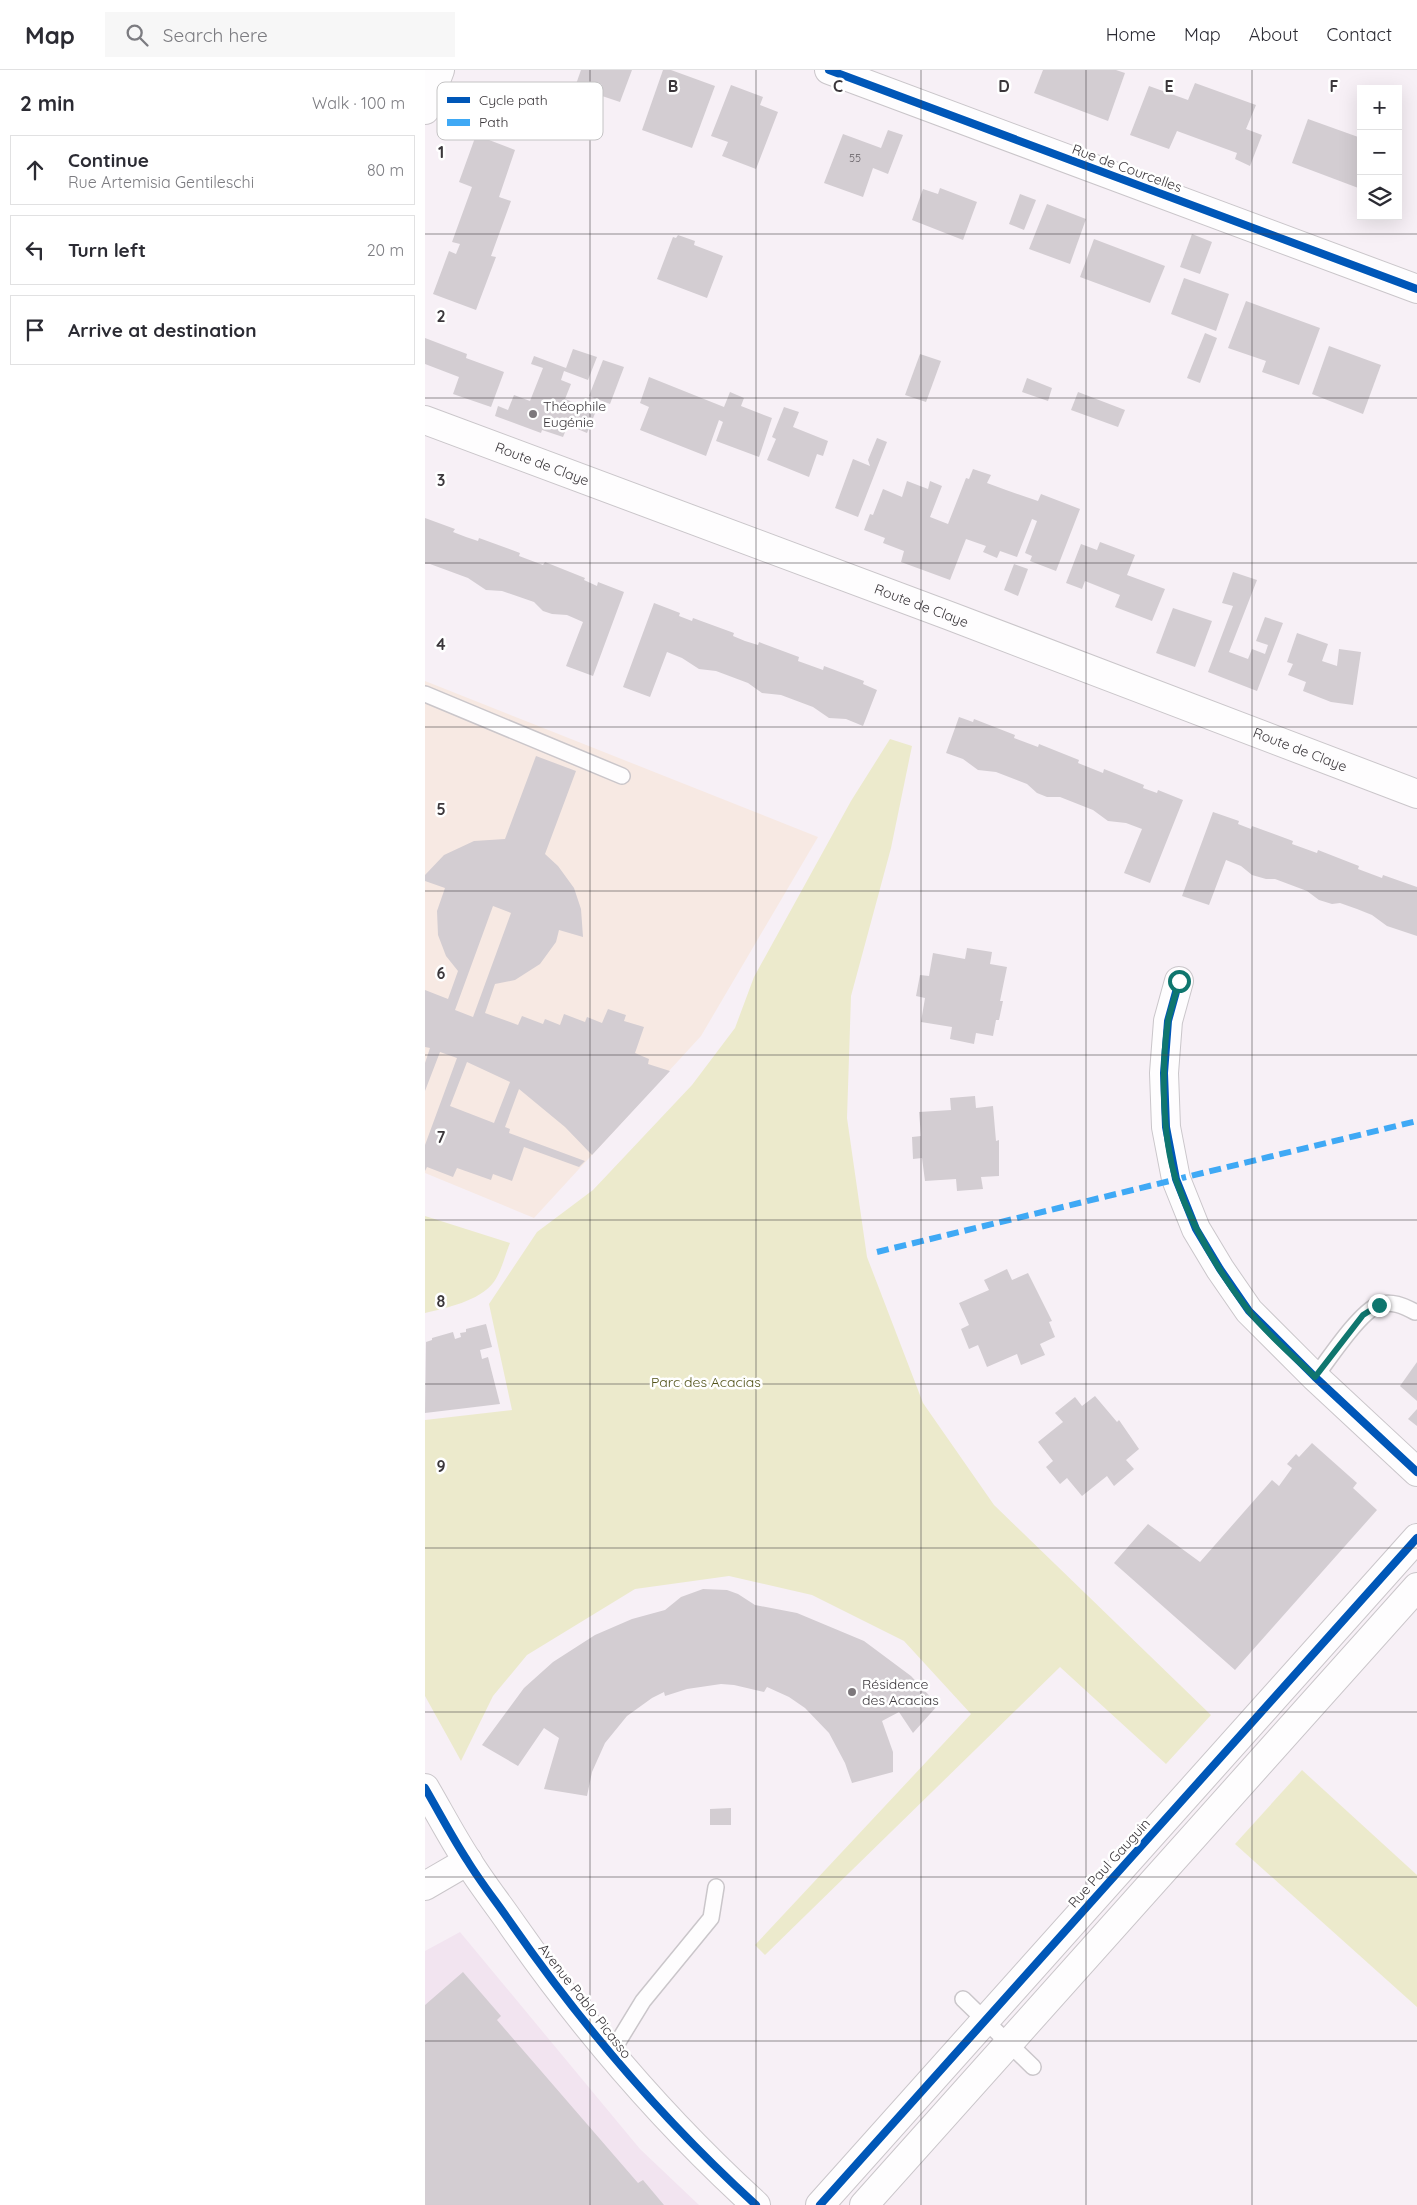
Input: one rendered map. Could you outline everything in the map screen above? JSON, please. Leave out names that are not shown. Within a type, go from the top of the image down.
[{"type":"street","points":[[425,110],[440,70]]},
{"type":"street","name":"Rue de Courcelles","points":[[829,70],[1417,289]]},
{"type":"street","name":"Route de Claye","points":[[425,420],[932,609],[1417,794]]},
{"type":"street","points":[[1179,981],[1169,1021],[1164,1073],[1166,1127],[1176,1179],[1196,1229],[1220,1269],[1249,1311],[1315,1377],[1417,1472]]},
{"type":"street","name":"Rue Paul Gauguin","points":[[820,2205],[1417,1538]]},
{"type":"street","points":[[865,2205],[1417,1587]]},
{"type":"street","name":"Avenue Pablo Picasso","points":[[425,1788],[468,1861],[554,1984],[610,2055],[710,2163],[756,2205]]},
{"type":"street","points":[[425,1886],[468,1861]]},
{"type":"lane","points":[[425,694],[622,776]]},
{"type":"lane","points":[[1315,1377],[1363,1315],[1379,1305],[1398,1304],[1415,1312]]},
{"type":"lane","points":[[610,2055],[643,2001],[711,1918],[716,1887]]},
{"type":"lane","points":[[963,1998],[1033,2067]]},
{"type":"shaded area","points":[[425,681],[818,837],[701,1036],[534,1218],[425,1173]]},
{"type":"shaded area","points":[[460,1932],[640,2149],[699,2205],[425,2205],[425,1951]]},
{"type":"green space","name":"Parc des Acacias","points":[[890,739],[912,746],[891,848],[851,996],[847,1118],[867,1257],[923,1403],[994,1505],[1211,1715],[1166,1764],[1060,1667],[765,1955],[755,1945],[971,1714],[904,1641],[812,1595],[729,1576],[635,1589],[527,1655],[493,1696],[461,1761],[425,1696],[425,1420],[512,1410],[489,1304],[537,1232],[593,1190],[692,1085],[735,1028],[754,977],[851,801]]},
{"type":"green space","points":[[425,1216],[510,1243],[498,1274],[487,1289],[462,1303],[425,1313]]},
{"type":"green space","points":[[1302,1770],[1417,1875],[1417,2007],[1235,1844]]},
{"type":"building","points":[[581,70],[632,70],[620,102],[603,96],[603,82],[577,82]]},
{"type":"building","points":[[663,70],[671,70],[715,86],[692,148],[642,130]]},
{"type":"building","points":[[1043,70],[1116,70],[1125,73],[1108,121],[1034,93]]},
{"type":"building","points":[[1195,83],[1256,105],[1246,129],[1262,135],[1250,166],[1235,159],[1237,153],[1177,131],[1169,149],[1130,135],[1149,86],[1188,100]]},
{"type":"building","points":[[731,85],[763,97],[760,105],[778,112],[756,169],[722,156],[728,142],[711,136]]},
{"type":"building","points":[[1308,119],[1357,137],[1357,187],[1292,163]]},
{"type":"building","points":[[888,130],[903,135],[888,174],[873,168],[863,197],[824,183],[843,134],[881,148]]},
{"type":"building","points":[[474,140],[489,140],[515,150],[499,197],[511,201],[491,256],[496,257],[476,310],[433,294],[449,251],[456,254],[460,244],[452,242],[472,187],[459,182]]},
{"type":"building","points":[[940,188],[977,202],[963,240],[912,220],[923,189],[938,194]]},
{"type":"building","points":[[1020,194],[1036,200],[1024,230],[1009,224]]},
{"type":"building","points":[[1047,204],[1086,219],[1070,264],[1029,249]]},
{"type":"building","points":[[1192,234],[1212,242],[1200,274],[1180,267]]},
{"type":"building","points":[[678,235],[695,241],[694,245],[723,256],[707,298],[657,279],[673,237],[676,238]]},
{"type":"building","points":[[1094,239],[1165,266],[1150,303],[1080,277]]},
{"type":"building","points":[[1184,278],[1229,294],[1216,331],[1171,314]]},
{"type":"building","points":[[1246,301],[1320,328],[1299,385],[1262,372],[1266,361],[1228,348]]},
{"type":"building","points":[[1205,333],[1217,338],[1200,383],[1187,378]]},
{"type":"building","points":[[425,338],[467,354],[466,358],[504,372],[491,407],[453,394],[459,377],[425,364]]},
{"type":"building","points":[[1329,346],[1381,365],[1363,414],[1312,394]]},
{"type":"building","points":[[573,349],[597,357],[588,380],[564,371],[561,380],[571,384],[565,399],[596,411],[587,433],[568,425],[563,437],[542,430],[541,433],[495,416],[498,406],[508,410],[514,395],[530,401],[543,368],[531,364],[534,356],[566,368]]},
{"type":"building","points":[[920,354],[941,361],[926,402],[905,395]]},
{"type":"building","points":[[603,360],[624,367],[610,404],[589,396]]},
{"type":"building","points":[[649,377],[724,407],[730,392],[744,398],[741,406],[772,418],[759,457],[716,441],[723,422],[719,420],[706,456],[640,430],[649,407],[640,403]]},
{"type":"building","points":[[1027,378],[1052,388],[1048,401],[1022,392]]},
{"type":"building","points":[[1078,392],[1125,410],[1118,427],[1071,410]]},
{"type":"building","points":[[784,407],[799,412],[793,427],[828,441],[823,456],[817,454],[809,477],[767,460],[776,439],[772,437]]},
{"type":"building","points":[[877,438],[887,442],[858,517],[835,508],[853,459],[870,466],[868,460]]},
{"type":"building","points":[[973,469],[991,475],[987,483],[1038,501],[1041,494],[1080,509],[1056,571],[1030,561],[1032,556],[1025,553],[1037,521],[1032,519],[1017,557],[1000,551],[997,558],[983,552],[986,546],[966,539],[950,580],[901,562],[904,551],[883,543],[885,538],[864,530],[870,514],[873,515],[883,489],[902,497],[907,481],[928,489],[930,481],[942,486],[930,517],[948,524],[966,478],[969,479]]},
{"type":"building","points":[[425,518],[455,529],[453,532],[466,537],[478,541],[479,538],[520,553],[519,556],[543,565],[545,562],[585,578],[584,580],[597,586],[598,582],[624,592],[593,676],[566,666],[583,622],[567,615],[543,611],[534,602],[502,591],[486,590],[468,578],[430,564],[425,564]]},
{"type":"building","points":[[1100,542],[1135,555],[1127,575],[1165,589],[1152,621],[1115,607],[1120,595],[1085,581],[1082,589],[1066,583],[1081,544],[1097,550]]},
{"type":"building","points":[[1014,564],[1028,569],[1018,596],[1004,590]]},
{"type":"building","points":[[1233,572],[1257,580],[1229,652],[1248,659],[1252,649],[1265,654],[1268,645],[1256,641],[1265,617],[1283,623],[1257,691],[1208,672],[1233,606],[1222,603]]},
{"type":"building","points":[[654,603],[680,613],[679,616],[692,621],[693,618],[734,633],[733,636],[745,641],[758,645],[759,642],[799,657],[798,661],[823,670],[824,666],[864,681],[863,684],[877,690],[863,726],[846,719],[829,718],[813,707],[781,695],[762,693],[748,683],[716,671],[699,669],[682,658],[667,652],[650,697],[623,687]]},
{"type":"building","points":[[1173,608],[1212,621],[1195,667],[1156,653]]},
{"type":"building","points":[[1297,633],[1328,644],[1322,661],[1337,666],[1339,649],[1361,652],[1353,705],[1331,702],[1303,691],[1306,682],[1288,675],[1293,664],[1287,662]]},
{"type":"building","points":[[959,717],[973,722],[974,719],[1015,735],[1014,738],[1038,747],[1039,744],[1079,760],[1078,763],[1103,773],[1104,769],[1144,785],[1143,788],[1157,793],[1158,790],[1183,800],[1150,883],[1124,873],[1142,829],[1126,823],[1108,821],[1093,810],[1060,797],[1047,797],[1037,793],[1027,784],[996,772],[978,770],[963,759],[946,753]]},
{"type":"building","points":[[536,756],[576,771],[545,854],[558,866],[574,888],[581,909],[583,937],[559,930],[556,942],[540,964],[515,980],[495,984],[485,1013],[518,1025],[522,1016],[543,1024],[545,1019],[560,1025],[564,1014],[585,1022],[587,1017],[602,1023],[608,1009],[626,1015],[624,1021],[644,1027],[635,1053],[649,1059],[648,1064],[670,1071],[592,1155],[565,1127],[519,1089],[505,1127],[510,1129],[509,1133],[585,1161],[579,1167],[524,1147],[512,1181],[493,1174],[491,1180],[457,1168],[453,1177],[427,1167],[425,1171],[425,1145],[457,1058],[440,1052],[425,1091],[425,1063],[430,1048],[425,1047],[425,990],[448,999],[458,971],[446,956],[438,935],[437,911],[445,888],[425,881],[425,875],[444,855],[474,841],[505,839]],"holes":[[[493,906],[511,913],[473,1017],[455,1010]],[[467,1062],[510,1082],[494,1123],[450,1106]]]},
{"type":"building","points":[[1213,812],[1239,821],[1238,824],[1251,829],[1252,826],[1293,841],[1292,844],[1317,853],[1318,850],[1359,866],[1358,869],[1382,878],[1383,875],[1417,887],[1417,936],[1387,926],[1372,915],[1357,909],[1340,903],[1332,904],[1319,900],[1307,891],[1275,879],[1266,879],[1252,875],[1241,866],[1226,860],[1209,905],[1182,896]]},
{"type":"building","points":[[967,948],[992,952],[990,964],[1007,967],[1000,1001],[1003,1001],[999,1020],[996,1020],[993,1036],[976,1033],[974,1044],[950,1039],[952,1027],[921,1022],[925,998],[916,996],[920,975],[929,976],[933,953],[965,959]]},
{"type":"building","points":[[975,1096],[976,1108],[993,1106],[996,1141],[999,1140],[999,1176],[981,1177],[983,1189],[957,1191],[956,1179],[925,1181],[922,1158],[913,1159],[912,1137],[921,1136],[919,1112],[951,1110],[950,1098]]},
{"type":"building","points":[[1007,1269],[1012,1280],[1028,1273],[1052,1321],[1049,1322],[1055,1337],[1040,1344],[1045,1355],[1021,1365],[1017,1354],[987,1367],[978,1345],[969,1349],[961,1329],[969,1325],[959,1303],[989,1290],[984,1280]]},
{"type":"building","points":[[486,1324],[492,1347],[480,1350],[482,1359],[488,1357],[500,1404],[425,1413],[426,1342],[432,1340],[432,1338],[453,1332],[455,1339],[461,1337],[460,1333],[466,1332],[466,1329]]},
{"type":"building","points":[[1417,1362],[1417,1401],[1400,1386]]},
{"type":"building","points":[[1095,1396],[1117,1422],[1119,1420],[1139,1449],[1126,1460],[1134,1469],[1114,1486],[1107,1476],[1082,1496],[1067,1478],[1060,1484],[1046,1467],[1053,1461],[1038,1442],[1063,1422],[1055,1413],[1075,1397],[1082,1406]]},
{"type":"building","points":[[1417,1409],[1417,1426],[1408,1419]]},
{"type":"building","points":[[1312,1443],[1357,1483],[1353,1488],[1377,1510],[1235,1670],[1114,1563],[1148,1524],[1200,1562],[1272,1480],[1279,1486],[1292,1468],[1287,1464],[1296,1454],[1299,1457]]},
{"type":"building","name":"Résidence des Acacias","points":[[703,1589],[727,1590],[738,1594],[755,1605],[797,1613],[864,1641],[911,1676],[938,1705],[913,1733],[899,1712],[882,1721],[893,1752],[893,1772],[852,1783],[845,1763],[829,1733],[805,1708],[789,1697],[767,1687],[764,1692],[721,1684],[687,1689],[665,1696],[664,1692],[652,1698],[627,1716],[605,1743],[592,1772],[587,1796],[544,1789],[559,1738],[544,1728],[518,1766],[482,1745],[524,1688],[553,1662],[595,1635],[632,1619],[665,1610],[681,1597]]},
{"type":"building","points":[[731,1808],[731,1825],[710,1825],[710,1809]]},
{"type":"building","points":[[463,1972],[501,2016],[497,2020],[638,2183],[643,2180],[664,2205],[425,2205],[425,2005]]},
{"type":"marked path","points":[[877,1252],[1417,1121]]},
{"type":"cycle path","points":[[829,70],[1417,289]]},
{"type":"cycle path","points":[[1179,981],[1168,1021],[1164,1073],[1166,1127],[1176,1179],[1196,1229],[1220,1269],[1249,1311],[1315,1377],[1417,1472]]},
{"type":"cycle path","points":[[820,2205],[1417,1538]]},
{"type":"cycle path","points":[[425,1788],[478,1877],[568,2001],[657,2107],[756,2205]]},
{"type":"place","name":"Théophile Eugénie","points":[[533,414]]},
{"type":"place","name":"Résidence des Acacias","points":[[852,1692]]},
{"type":"route","points":[[1179,981],[1169,1021],[1164,1073],[1166,1127],[1176,1179],[1196,1229],[1220,1269],[1249,1311],[1315,1377],[1363,1315],[1379,1305]]}]
